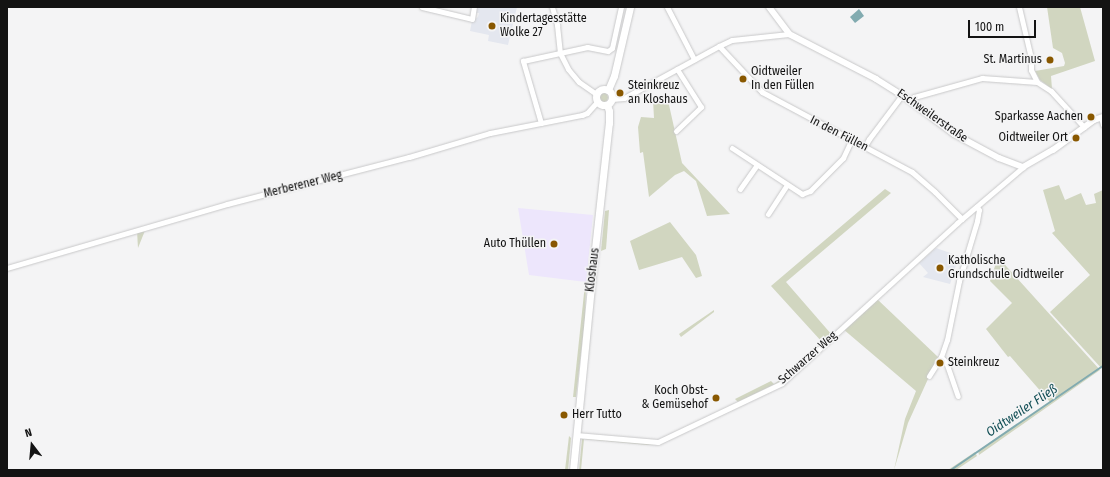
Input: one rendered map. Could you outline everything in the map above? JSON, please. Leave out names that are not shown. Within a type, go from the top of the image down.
[{"type":"main road","points":[[608,90],[614,76],[630,7]]},
{"type":"main road","points":[[602,89],[608,90],[612,99],[608,108],[597,102],[596,94],[602,89]]},
{"type":"main road","name":"Kloshaus","points":[[573,470],[609,123],[608,108]]},
{"type":"street","points":[[422,7],[472,19],[474,7]]},
{"type":"street","points":[[552,7],[557,25],[560,53],[568,69],[579,82],[596,94]]},
{"type":"street","points":[[542,123],[523,60],[587,47],[608,51],[612,48],[621,7]]},
{"type":"street","points":[[667,7],[694,59]]},
{"type":"street","name":"Eschweilerstraße","points":[[769,7],[789,34],[876,79],[911,101],[954,134],[1000,158],[1023,167]]},
{"type":"street","points":[[1019,7],[1031,58],[1031,70],[1037,82]]},
{"type":"street","points":[[612,99],[624,98],[694,59],[732,40],[789,34]]},
{"type":"street","name":"In den Füllen","points":[[719,46],[762,92],[851,141],[865,146],[912,172],[962,219]]},
{"type":"street","points":[[676,131],[701,107],[677,69]]},
{"type":"street","points":[[911,101],[914,97],[982,78],[1037,82],[1051,91],[1084,127]]},
{"type":"street","points":[[865,146],[902,95]]},
{"type":"street","name":"Merberener Weg","points":[[7,268],[226,204],[409,158],[490,133],[582,115],[587,113],[597,102]]},
{"type":"street","points":[[1023,167],[1053,150],[1084,127],[1102,117],[1103,125]]},
{"type":"street","points":[[732,148],[802,194],[810,191],[843,158],[851,141]]},
{"type":"street","points":[[740,189],[757,165]]},
{"type":"street","name":"Schwarzer Weg","points":[[576,435],[658,442],[782,383],[962,219],[1023,167]]},
{"type":"street","points":[[768,214],[787,185]]},
{"type":"street","points":[[929,376],[941,357],[947,340],[959,281],[977,222],[979,210],[976,207]]},
{"type":"street","points":[[941,357],[946,362],[958,396]]},
{"type":"shaded area","name":"Kindertagesstätte Wolke 27","points":[[477,7],[517,7],[508,45],[488,41],[489,35],[470,31],[472,21],[478,17],[479,13],[476,13]]},
{"type":"shaded area","points":[[518,208],[593,215],[586,282],[529,275]]},
{"type":"shaded area","name":"Katholische Grundschule Oidtweiler","points":[[936,248],[959,256],[950,284],[923,277],[928,273],[919,263]]},
{"type":"green space","points":[[1047,7],[1080,7],[1095,61],[1051,76],[1052,89],[1040,80],[1035,71],[1064,66],[1065,63],[1062,53],[1053,48]]},
{"type":"green space","points":[[601,93],[605,93],[607,97],[605,101],[601,101],[599,99],[599,95]]},
{"type":"green space","points":[[667,96],[682,163],[730,214],[707,216],[696,181],[684,171],[675,175],[649,197],[643,152],[640,153],[638,127],[641,117],[654,118],[653,100]]},
{"type":"green space","points":[[1059,185],[1065,200],[1081,193],[1086,205],[1096,203],[1094,194],[1103,190],[1103,370],[1050,312],[1090,275],[1052,233],[1055,231],[1043,190]]},
{"type":"green space","points":[[885,189],[891,193],[786,282],[832,335],[779,382],[738,402],[735,399],[771,381],[774,384],[780,380],[822,342],[771,286]]},
{"type":"green space","points":[[609,210],[606,249],[601,251],[605,211]]},
{"type":"green space","points":[[670,222],[696,255],[702,276],[696,278],[682,257],[639,270],[630,241]]},
{"type":"green space","points":[[146,228],[138,248],[137,231]]},
{"type":"green space","points":[[998,257],[1100,370],[979,455],[978,451],[1050,402],[1010,356],[1008,357],[986,329],[1012,303],[990,281]]},
{"type":"green space","points":[[585,284],[585,319],[576,397],[573,397]]},
{"type":"green space","points":[[877,299],[938,357],[908,423],[894,470],[905,419],[916,391],[843,329]]},
{"type":"green space","points":[[714,310],[714,312],[681,337],[679,334]]},
{"type":"green space","points":[[743,404],[660,444],[648,445],[584,439],[655,444]]},
{"type":"green space","points":[[569,436],[571,438],[568,470],[565,470]]},
{"type":"green space","points":[[582,439],[584,439],[581,470],[579,470]]},
{"type":"green space","points":[[975,452],[977,456],[956,470],[948,470]]},
{"type":"water","points":[[859,9],[864,16],[855,23],[850,17]]},
{"type":"waterway","name":"Oidtweiler Fließ","points":[[951,470],[1103,366]]},
{"type":"place","name":"Kindertagesstätte Wolke 27","points":[[492,26]]},
{"type":"place","name":"St. Martinus","points":[[1050,60]]},
{"type":"place","name":"Oidtweiler In den Füllen","points":[[743,79]]},
{"type":"place","name":"Steinkreuz an Kloshaus","points":[[620,93]]},
{"type":"place","name":"Sparkasse Aachen","points":[[1091,117]]},
{"type":"place","name":"Oidtweiler Ort","points":[[1076,138]]},
{"type":"place","name":"Auto Thüllen","points":[[554,244]]},
{"type":"place","name":"Katholische Grundschule Oidtweiler","points":[[940,268]]},
{"type":"place","name":"Steinkreuz","points":[[940,363]]},
{"type":"place","name":"Koch Obst- & Gemüsehof","points":[[716,398]]},
{"type":"place","name":"Herr Tutto","points":[[564,415]]}]
